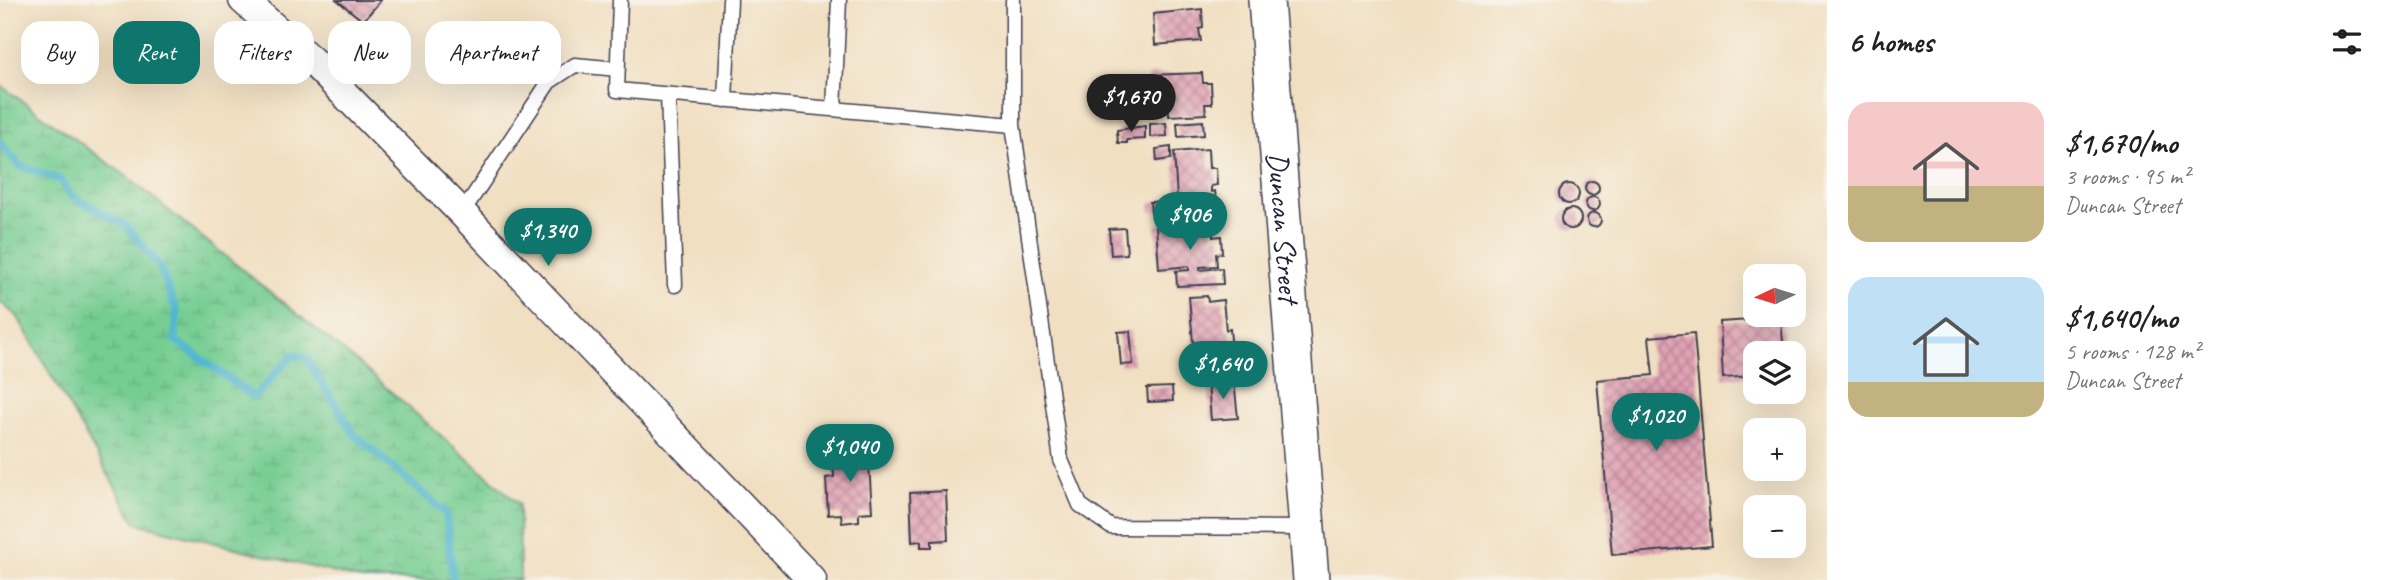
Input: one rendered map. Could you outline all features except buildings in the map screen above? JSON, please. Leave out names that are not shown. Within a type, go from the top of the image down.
[{"type":"street","points":[[243,0],[311,60],[462,213],[812,580]]},
{"type":"street","name":"Duncan Street","points":[[1266,0],[1311,580]]},
{"type":"lane","points":[[620,0],[617,90],[1013,125]]},
{"type":"lane","points":[[725,100],[730,0]]},
{"type":"lane","points":[[834,109],[839,0]]},
{"type":"lane","points":[[1013,0],[1013,125],[1061,460],[1080,505],[1111,527],[1308,528]]},
{"type":"lane","points":[[462,213],[548,82],[576,65],[618,69]]},
{"type":"lane","points":[[668,95],[675,285]]},
{"type":"green space","points":[[0,85],[126,176],[358,363],[519,504],[520,580],[363,580],[136,523],[17,316],[0,302]]},
{"type":"waterway","points":[[0,143],[20,166],[61,180],[71,196],[125,225],[159,265],[177,313],[175,340],[254,397],[293,355],[306,358],[354,434],[446,513],[453,580]]}]
